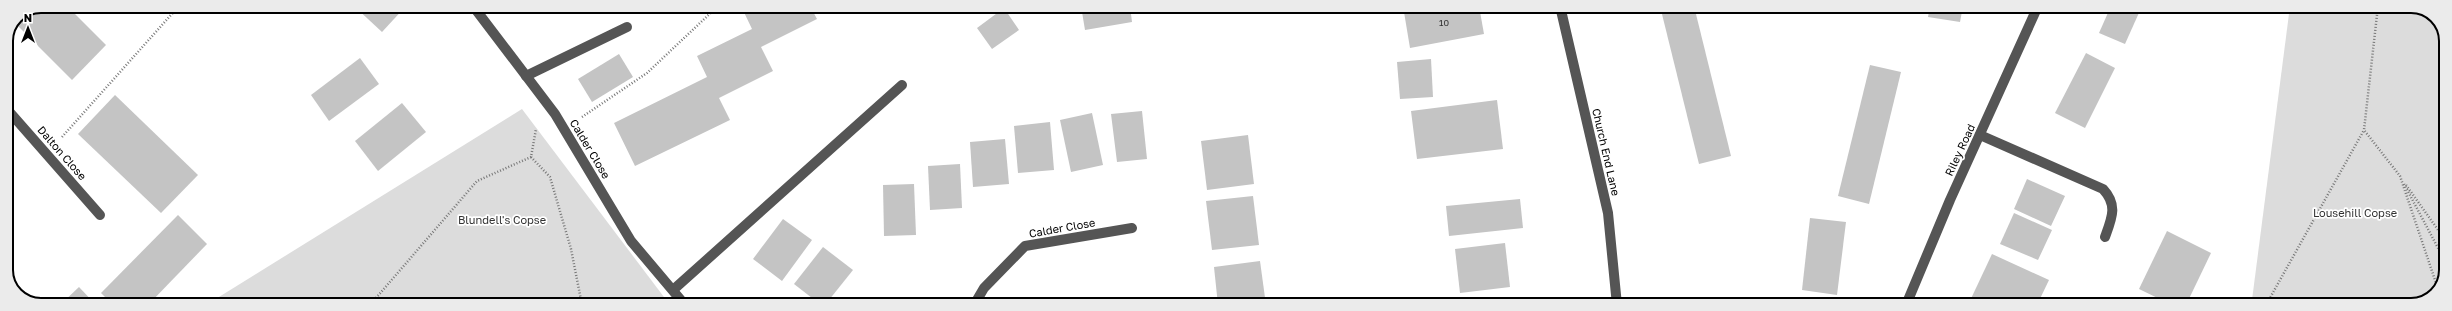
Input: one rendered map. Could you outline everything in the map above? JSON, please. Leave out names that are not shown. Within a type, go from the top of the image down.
[{"type":"street","name":"Calder Close","points":[[479,13],[555,114],[631,241],[679,298]]},
{"type":"street","name":"Church End Lane","points":[[1562,13],[1608,213],[1616,298]]},
{"type":"street","name":"Riley Road","points":[[1909,298],[2035,13]]},
{"type":"street","points":[[526,76],[627,27]]},
{"type":"street","points":[[673,290],[902,85]]},
{"type":"street","name":"Dalton Close","points":[[13,116],[100,215]]},
{"type":"street","points":[[1980,135],[2103,188],[2110,196],[2114,206],[2113,216],[2105,237]]},
{"type":"street","name":"Calder Close","points":[[978,298],[984,288],[1025,246],[1132,228]]},
{"type":"path","points":[[47,154],[173,13]]},
{"type":"path","points":[[564,130],[647,74],[711,13]]},
{"type":"path","points":[[2270,298],[2364,130],[2377,13]]},
{"type":"path","points":[[531,157],[537,127],[555,114]]},
{"type":"path","points":[[2364,130],[2400,176],[2439,231]]},
{"type":"path","points":[[376,298],[477,181],[531,157]]},
{"type":"path","points":[[531,157],[550,177],[571,249],[581,298]]},
{"type":"path","points":[[2400,176],[2439,250]]},
{"type":"path","points":[[2400,176],[2436,282]]},
{"type":"green space","name":"Lousehill Copse","points":[[2289,13],[2414,13],[2431,21],[2437,31],[2439,40],[2439,273],[2435,284],[2425,294],[2414,298],[2252,298]]},
{"type":"green space","name":"Blundell's Copse","points":[[522,109],[665,298],[217,298]]},
{"type":"building","points":[[42,13],[74,13],[106,45],[72,80],[18,26],[21,21],[31,15]]},
{"type":"building","points":[[362,13],[400,13],[382,32]]},
{"type":"building","points":[[744,13],[814,13],[817,19],[761,47],[773,71],[719,98],[730,120],[635,166],[614,123],[707,77],[697,56],[752,29]]},
{"type":"building","points":[[997,13],[1007,13],[1019,30],[992,49],[977,28]]},
{"type":"building","points":[[1082,13],[1131,13],[1132,22],[1085,30]]},
{"type":"building","points":[[1404,13],[1480,13],[1484,34],[1410,48]]},
{"type":"building","points":[[1662,13],[1696,13],[1731,156],[1699,164]]},
{"type":"building","points":[[1929,13],[1962,13],[1960,22],[1928,17]]},
{"type":"building","points":[[2108,13],[2139,13],[2125,44],[2099,33]]},
{"type":"building","points":[[2086,53],[2115,68],[2085,128],[2055,113]]},
{"type":"building","points":[[619,54],[633,77],[592,102],[578,79]]},
{"type":"building","points":[[360,58],[379,84],[329,121],[311,95]]},
{"type":"building","points":[[1431,59],[1433,97],[1400,99],[1397,62]]},
{"type":"building","points":[[1870,65],[1901,72],[1869,204],[1838,196]]},
{"type":"building","points":[[115,95],[198,175],[161,213],[78,134]]},
{"type":"building","points":[[1497,100],[1503,149],[1417,159],[1411,111]]},
{"type":"building","points":[[402,103],[426,132],[378,171],[355,141]]},
{"type":"building","points":[[1142,111],[1147,159],[1117,162],[1111,114]]},
{"type":"building","points":[[1092,113],[1103,165],[1071,172],[1060,120]]},
{"type":"building","points":[[1050,122],[1054,170],[1018,173],[1014,126]]},
{"type":"building","points":[[1248,135],[1254,184],[1207,190],[1201,141]]},
{"type":"building","points":[[1005,139],[1009,184],[973,187],[970,142]]},
{"type":"building","points":[[960,164],[962,208],[930,210],[928,166]]},
{"type":"building","points":[[2027,179],[2065,196],[2051,226],[2014,209]]},
{"type":"building","points":[[914,184],[916,235],[884,236],[883,185]]},
{"type":"building","points":[[1253,196],[1259,245],[1212,250],[1206,201]]},
{"type":"building","points":[[1520,199],[1523,228],[1449,236],[1446,206]]},
{"type":"building","points":[[2014,213],[2052,230],[2038,260],[2000,244]]},
{"type":"building","points":[[178,215],[207,244],[155,298],[106,298],[101,293]]},
{"type":"building","points":[[1810,218],[1846,222],[1837,295],[1802,290]]},
{"type":"building","points":[[783,219],[812,240],[782,281],[753,259]]},
{"type":"building","points":[[2167,231],[2211,253],[2189,298],[2158,298],[2139,289]]},
{"type":"building","points":[[1505,243],[1510,287],[1460,293],[1455,249]]},
{"type":"building","points":[[823,247],[853,270],[831,298],[812,298],[794,284]]},
{"type":"building","points":[[1992,254],[2049,280],[2040,298],[1971,298]]},
{"type":"building","points":[[1260,261],[1265,298],[1217,298],[1214,267]]},
{"type":"building","points":[[79,287],[89,298],[67,298]]}]
